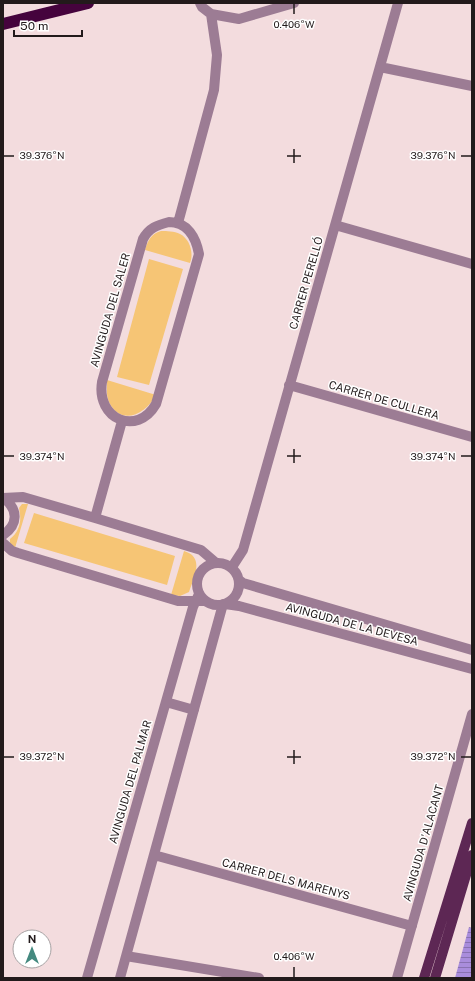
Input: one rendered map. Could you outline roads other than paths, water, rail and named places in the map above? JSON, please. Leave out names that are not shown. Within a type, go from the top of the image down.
[{"type":"highway","points":[[3,24],[88,3]]},
{"type":"main road","points":[[424,978],[472,823]]},
{"type":"main road","points":[[435,978],[472,855]]},
{"type":"street","points":[[200,3],[202,8],[211,14],[239,19],[294,3]]},
{"type":"street","name":"CARRER PERELLÓ","points":[[232,567],[243,550],[398,3]]},
{"type":"street","points":[[95,518],[122,421],[144,418],[153,410],[160,393],[199,254],[191,232],[185,226],[178,223],[214,90],[217,55],[211,14]]},
{"type":"street","points":[[380,67],[472,86]]},
{"type":"street","name":"AVINGUDA DEL SALER","points":[[122,421],[115,418],[107,409],[102,400],[100,391],[103,377],[143,239],[147,232],[157,225],[169,222],[178,223]]},
{"type":"street","points":[[335,225],[472,264]]},
{"type":"street","name":"CARRER DE CULLERA","points":[[289,386],[472,438]]},
{"type":"street","points":[[3,498],[23,497],[95,518],[201,550],[216,562]]},
{"type":"street","points":[[3,498],[13,509],[15,520],[10,531],[3,535]]},
{"type":"street","points":[[3,543],[12,551],[18,553],[178,601],[200,598],[210,604],[218,605],[231,601],[236,596],[239,588],[237,574],[232,567],[221,562],[208,564],[198,576],[196,585],[200,598]]},
{"type":"street","name":"AVINGUDA DE LA DEVESA","points":[[239,580],[244,583],[472,650]]},
{"type":"street","name":"AVINGUDA DEL PALMAR","points":[[87,978],[166,702],[200,598]]},
{"type":"street","points":[[120,978],[224,604]]},
{"type":"street","name":"AVINGUDA DE LA DEVESA","points":[[224,604],[239,606],[472,669]]},
{"type":"street","points":[[166,702],[194,710]]},
{"type":"street","name":"AVINGUDA D'ALACANT","points":[[397,978],[472,714]]},
{"type":"street","name":"CARRER DELS MARENYS","points":[[154,855],[412,926]]},
{"type":"street","points":[[126,956],[259,978]]}]
